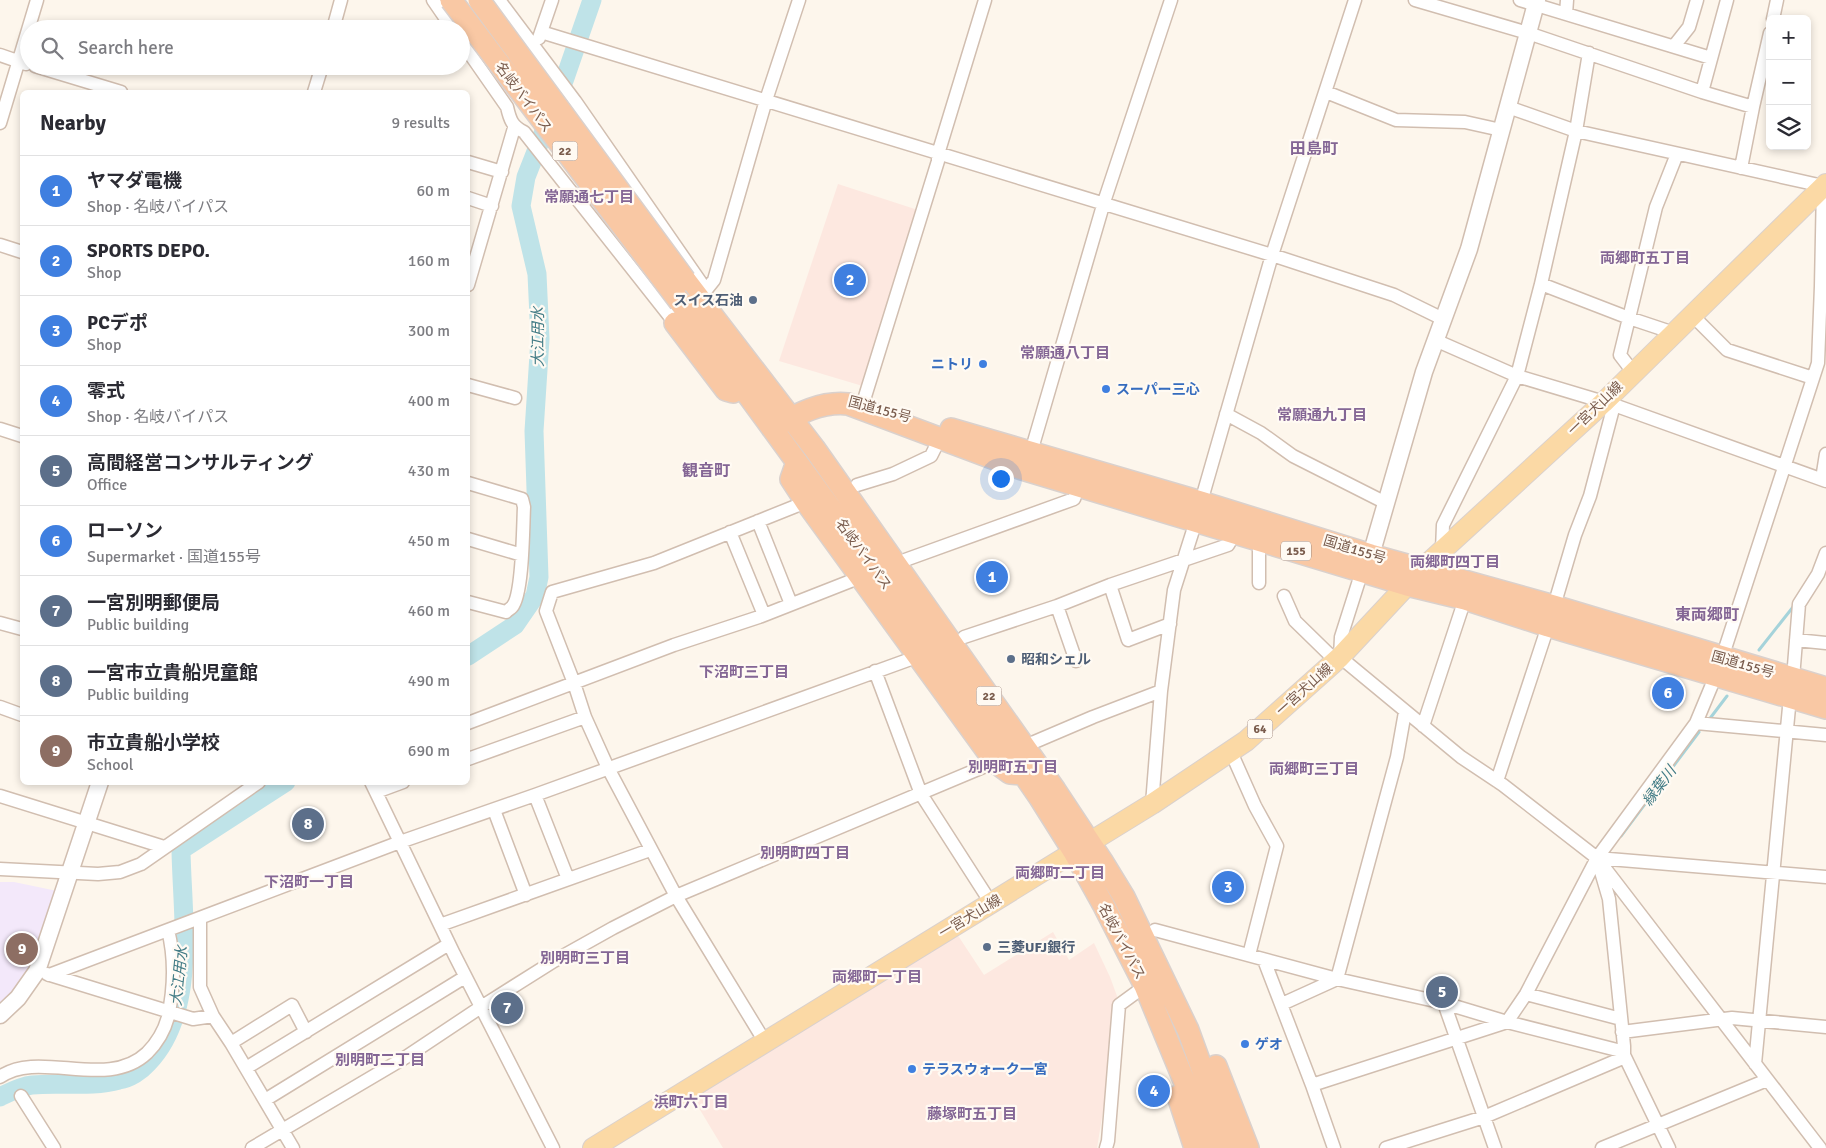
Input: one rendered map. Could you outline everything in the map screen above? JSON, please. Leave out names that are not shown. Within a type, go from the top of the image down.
[{"type":"highway","name":"名岐バイパス","points":[[451,0],[466,20]]},
{"type":"highway","name":"名岐バイパス","points":[[479,0],[685,280],[707,300],[1021,741],[1082,847],[1168,1038],[1231,1148]]},
{"type":"highway","name":"名岐バイパス","points":[[470,25],[680,302],[1023,774],[1124,896],[1188,1030],[1231,1148]]},
{"type":"highway","points":[[675,323],[726,390],[750,398]]},
{"type":"highway","name":"国道155号","points":[[772,428],[804,404],[834,398],[863,403],[1031,452],[1198,512],[1367,563],[1407,585],[1465,599],[1548,626],[1719,667],[1792,688],[1826,708]]},
{"type":"highway","name":"国道155号","points":[[789,415],[823,404],[848,404],[1020,468],[1078,485],[1198,512],[1235,533],[1259,540],[1367,563],[1423,568],[1554,606],[1719,667]]},
{"type":"highway","name":"22","points":[[814,448],[831,451],[857,485],[905,560],[964,637],[1018,713],[1021,741]]},
{"type":"highway","name":"22","points":[[797,462],[791,480],[806,502],[995,762],[1010,773],[1023,774]]},
{"type":"highway","name":"国道155号","points":[[1792,688],[1826,688]]},
{"type":"highway","name":"22","points":[[1124,896],[1145,915],[1155,930],[1201,1028],[1231,1148]]},
{"type":"highway","name":"22","points":[[1168,1038],[1171,1074],[1195,1148]]},
{"type":"main road","name":"一宮犬山線","points":[[593,1148],[1152,804],[1246,741],[1338,659],[1442,550],[1608,404],[1633,372],[1825,185]]},
{"type":"street","points":[[33,20],[37,0]]},
{"type":"street","points":[[335,20],[341,0]]},
{"type":"street","points":[[433,0],[447,20]]},
{"type":"street","points":[[499,0],[574,101],[707,300]]},
{"type":"street","points":[[508,108],[536,48],[552,0]]},
{"type":"street","points":[[707,300],[766,100],[799,0]]},
{"type":"street","points":[[863,403],[938,161],[938,154],[985,0]]},
{"type":"street","points":[[1031,452],[1104,202],[1171,0]]},
{"type":"street","points":[[1152,804],[1161,691],[1174,590],[1272,255],[1356,0]]},
{"type":"street","points":[[1415,0],[1588,53],[1753,108]]},
{"type":"street","points":[[1520,0],[1536,2],[1566,14],[1711,58]]},
{"type":"street","points":[[1566,14],[1567,0]]},
{"type":"street","points":[[1674,46],[1689,27],[1697,0]]},
{"type":"street","points":[[1702,92],[1727,0]]},
{"type":"street","points":[[1774,15],[1777,0]]},
{"type":"street","points":[[1338,659],[1341,637],[1386,503],[1435,340],[1469,249],[1536,2]]},
{"type":"street","points":[[542,32],[938,154],[1104,202],[1272,255],[1394,295],[1443,319]]},
{"type":"street","points":[[1741,168],[1766,51]]},
{"type":"street","points":[[1442,550],[1443,525],[1517,376],[1541,284],[1576,130],[1588,53]]},
{"type":"street","points":[[470,54],[508,108],[509,118],[514,128],[524,132],[529,138],[675,323]]},
{"type":"street","points":[[0,55],[20,62]]},
{"type":"street","points":[[0,123],[20,73]]},
{"type":"street","points":[[65,75],[114,90]]},
{"type":"street","points":[[315,90],[319,75]]},
{"type":"street","points":[[1326,92],[1396,120],[1465,122],[1501,130]]},
{"type":"street","points":[[545,160],[574,101]]},
{"type":"street","points":[[1312,1086],[1457,1040],[1507,1022],[1526,994],[1597,858],[1696,722],[1719,667],[1818,363],[1825,185],[1676,154],[1576,130],[1508,107]]},
{"type":"street","points":[[470,278],[514,128]]},
{"type":"street","points":[[1633,372],[1620,355],[1656,207],[1676,154]]},
{"type":"street","points":[[470,163],[502,172]]},
{"type":"street","points":[[470,199],[492,206]]},
{"type":"street","points":[[0,245],[20,251]]},
{"type":"street","points":[[1541,284],[1674,333]]},
{"type":"street","points":[[1692,315],[1727,350],[1812,378]]},
{"type":"street","points":[[1435,340],[1517,376],[1608,404],[1824,480],[1826,454]]},
{"type":"street","points":[[470,386],[515,398]]},
{"type":"street","points":[[1554,606],[1575,536],[1590,496],[1608,404]]},
{"type":"street","points":[[1226,414],[1262,433],[1293,456],[1386,503]]},
{"type":"street","points":[[0,429],[20,435]]},
{"type":"street","points":[[857,485],[893,474],[931,456],[940,438]]},
{"type":"street","points":[[470,483],[522,499],[524,507],[522,555],[516,598],[512,607],[506,612],[470,603]]},
{"type":"street","points":[[905,560],[1074,499],[1078,485]]},
{"type":"street","points":[[765,1042],[676,896],[608,768],[585,717],[546,611],[552,592],[654,563],[806,502]]},
{"type":"street","points":[[758,521],[791,604]]},
{"type":"street","points":[[730,532],[764,615]]},
{"type":"street","points":[[964,637],[1228,545],[1235,533]]},
{"type":"street","points":[[470,540],[522,555]]},
{"type":"street","points":[[1259,540],[1259,584]]},
{"type":"street","points":[[1755,1064],[1775,871],[1799,604],[1818,574],[1826,553]]},
{"type":"street","points":[[470,722],[674,644],[764,615],[861,577]]},
{"type":"street","points":[[1110,585],[1128,640],[1170,624]]},
{"type":"street","points":[[1284,596],[1295,621],[1338,659],[1461,757],[1497,781],[1597,858],[1722,1019],[1817,1147]]},
{"type":"street","points":[[1423,726],[1465,599]]},
{"type":"street","points":[[1057,606],[1076,661]]},
{"type":"street","points":[[0,622],[20,628]]},
{"type":"street","points":[[1497,781],[1548,626]]},
{"type":"street","points":[[1796,640],[1826,643]]},
{"type":"street","points":[[0,1015],[43,973],[196,920],[400,842],[535,796],[919,656]]},
{"type":"street","points":[[875,671],[921,794],[991,903]]},
{"type":"street","points":[[1021,741],[1093,717],[1161,691]]},
{"type":"street","points":[[0,707],[20,713]]},
{"type":"street","points":[[1337,979],[1397,757],[1405,712]]},
{"type":"street","points":[[470,758],[585,717]]},
{"type":"street","points":[[1696,722],[1826,734]]},
{"type":"street","points":[[1231,752],[1255,806],[1277,846],[1249,955]]},
{"type":"street","points":[[252,1148],[406,1057],[554,961],[613,928],[676,896],[995,762]]},
{"type":"street","points":[[43,973],[70,872],[99,785]]},
{"type":"street","points":[[0,869],[98,874],[120,872],[141,864],[255,785]]},
{"type":"street","points":[[373,787],[465,977],[553,1148]]},
{"type":"street","points":[[0,796],[164,847]]},
{"type":"street","points":[[535,796],[568,879]]},
{"type":"street","points":[[494,810],[526,895]]},
{"type":"street","points":[[440,926],[650,850]]},
{"type":"street","points":[[1597,858],[1775,871],[1826,877]]},
{"type":"street","points":[[1597,858],[1609,899],[1624,1056]]},
{"type":"street","points":[[196,920],[200,986],[213,1016],[293,1148]]},
{"type":"street","points":[[0,1077],[16,1070],[33,1067],[106,1070],[128,1066],[143,1057],[156,1044],[165,1029],[170,1012],[172,948],[170,929]]},
{"type":"street","points":[[1155,930],[1337,979],[1444,1003],[1507,1022],[1621,1051],[1669,1148]]},
{"type":"street","points":[[246,1068],[449,944]]},
{"type":"street","points":[[1264,960],[1282,1004],[1334,1148]]},
{"type":"street","points":[[43,973],[189,1018],[213,1016]]},
{"type":"street","points":[[265,1100],[465,977]]},
{"type":"street","points":[[1282,1004],[1337,979]]},
{"type":"street","points":[[1106,1148],[1119,1005],[1146,986]]},
{"type":"street","points":[[1526,994],[1622,1025],[1732,1018],[1826,1027]]},
{"type":"street","points":[[1444,1003],[1494,1148]]},
{"type":"street","points":[[231,1043],[292,1005],[306,1032]]},
{"type":"street","points":[[1386,1148],[1484,1116],[1624,1056]]},
{"type":"street","points":[[1602,1148],[1767,1080]]},
{"type":"street","points":[[21,1096],[54,1148]]},
{"type":"shaded area","points":[[838,184],[921,211],[866,387],[779,361]]},
{"type":"shaded area","points":[[0,882],[14,882],[62,892],[40,959],[0,1007]]},
{"type":"shaded area","name":"テラスウォーク一宮","points":[[953,928],[984,975],[1053,932],[1069,960],[1094,943],[1117,996],[1105,1099],[1097,1148],[723,1148],[691,1095]]},
{"type":"waterway","name":"大江用水","points":[[470,655],[515,625],[535,596],[539,577],[534,431],[540,339],[537,274],[521,206],[526,177],[565,78],[592,0]]},
{"type":"waterway","name":"縁葉川","points":[[1759,650],[1793,607]]},
{"type":"waterway","name":"縁葉川","points":[[1708,721],[1727,696]]},
{"type":"waterway","name":"縁葉川","points":[[1621,836],[1699,732]]},
{"type":"waterway","name":"大江用水","points":[[0,1097],[32,1085],[98,1084],[119,1080],[135,1074],[148,1063],[164,1042],[174,1017],[181,990],[184,962],[181,850],[281,785]]},
{"type":"place","name":"SPORTS DEPO.","points":[[850,280]]},
{"type":"place","name":"スイス石油","points":[[753,300]]},
{"type":"place","name":"ニトリ","points":[[983,364]]},
{"type":"place","name":"スーパー三心","points":[[1106,389]]},
{"type":"place","name":"ヤマダ電機","points":[[992,577]]},
{"type":"place","name":"昭和シェル","points":[[1011,659]]},
{"type":"place","name":"ローソン","points":[[1668,693]]},
{"type":"place","name":"一宮市立貴船児童館","points":[[308,824]]},
{"type":"place","name":"PCデポ","points":[[1228,887]]},
{"type":"place","name":"三菱UFJ銀行","points":[[987,947]]},
{"type":"place","name":"市立貴船小学校","points":[[22,949]]},
{"type":"place","name":"高間経営コンサルティング","points":[[1442,992]]},
{"type":"place","name":"一宮別明郵便局","points":[[507,1008]]},
{"type":"place","name":"ゲオ","points":[[1245,1044]]},
{"type":"place","name":"テラスウォーク一宮","points":[[912,1069]]},
{"type":"place","name":"零式","points":[[1154,1091]]},
{"type":"district","name":"田島町","points":[[1314,148]]},
{"type":"district","name":"常願通七丁目","points":[[589,197]]},
{"type":"district","name":"両郷町五丁目","points":[[1645,258]]},
{"type":"district","name":"常願通八丁目","points":[[1065,353]]},
{"type":"district","name":"常願通九丁目","points":[[1322,415]]},
{"type":"district","name":"観音町","points":[[706,470]]},
{"type":"district","name":"両郷町四丁目","points":[[1455,562]]},
{"type":"district","name":"東両郷町","points":[[1707,614]]},
{"type":"district","name":"下沼町三丁目","points":[[744,672]]},
{"type":"district","name":"別明町五丁目","points":[[1013,767]]},
{"type":"district","name":"両郷町三丁目","points":[[1314,769]]},
{"type":"district","name":"別明町四丁目","points":[[805,853]]},
{"type":"district","name":"両郷町二丁目","points":[[1060,873]]},
{"type":"district","name":"下沼町一丁目","points":[[309,882]]},
{"type":"district","name":"別明町三丁目","points":[[585,958]]},
{"type":"district","name":"両郷町一丁目","points":[[877,977]]},
{"type":"district","name":"別明町二丁目","points":[[380,1060]]},
{"type":"district","name":"浜町六丁目","points":[[691,1102]]},
{"type":"district","name":"藤塚町五丁目","points":[[972,1114]]}]
